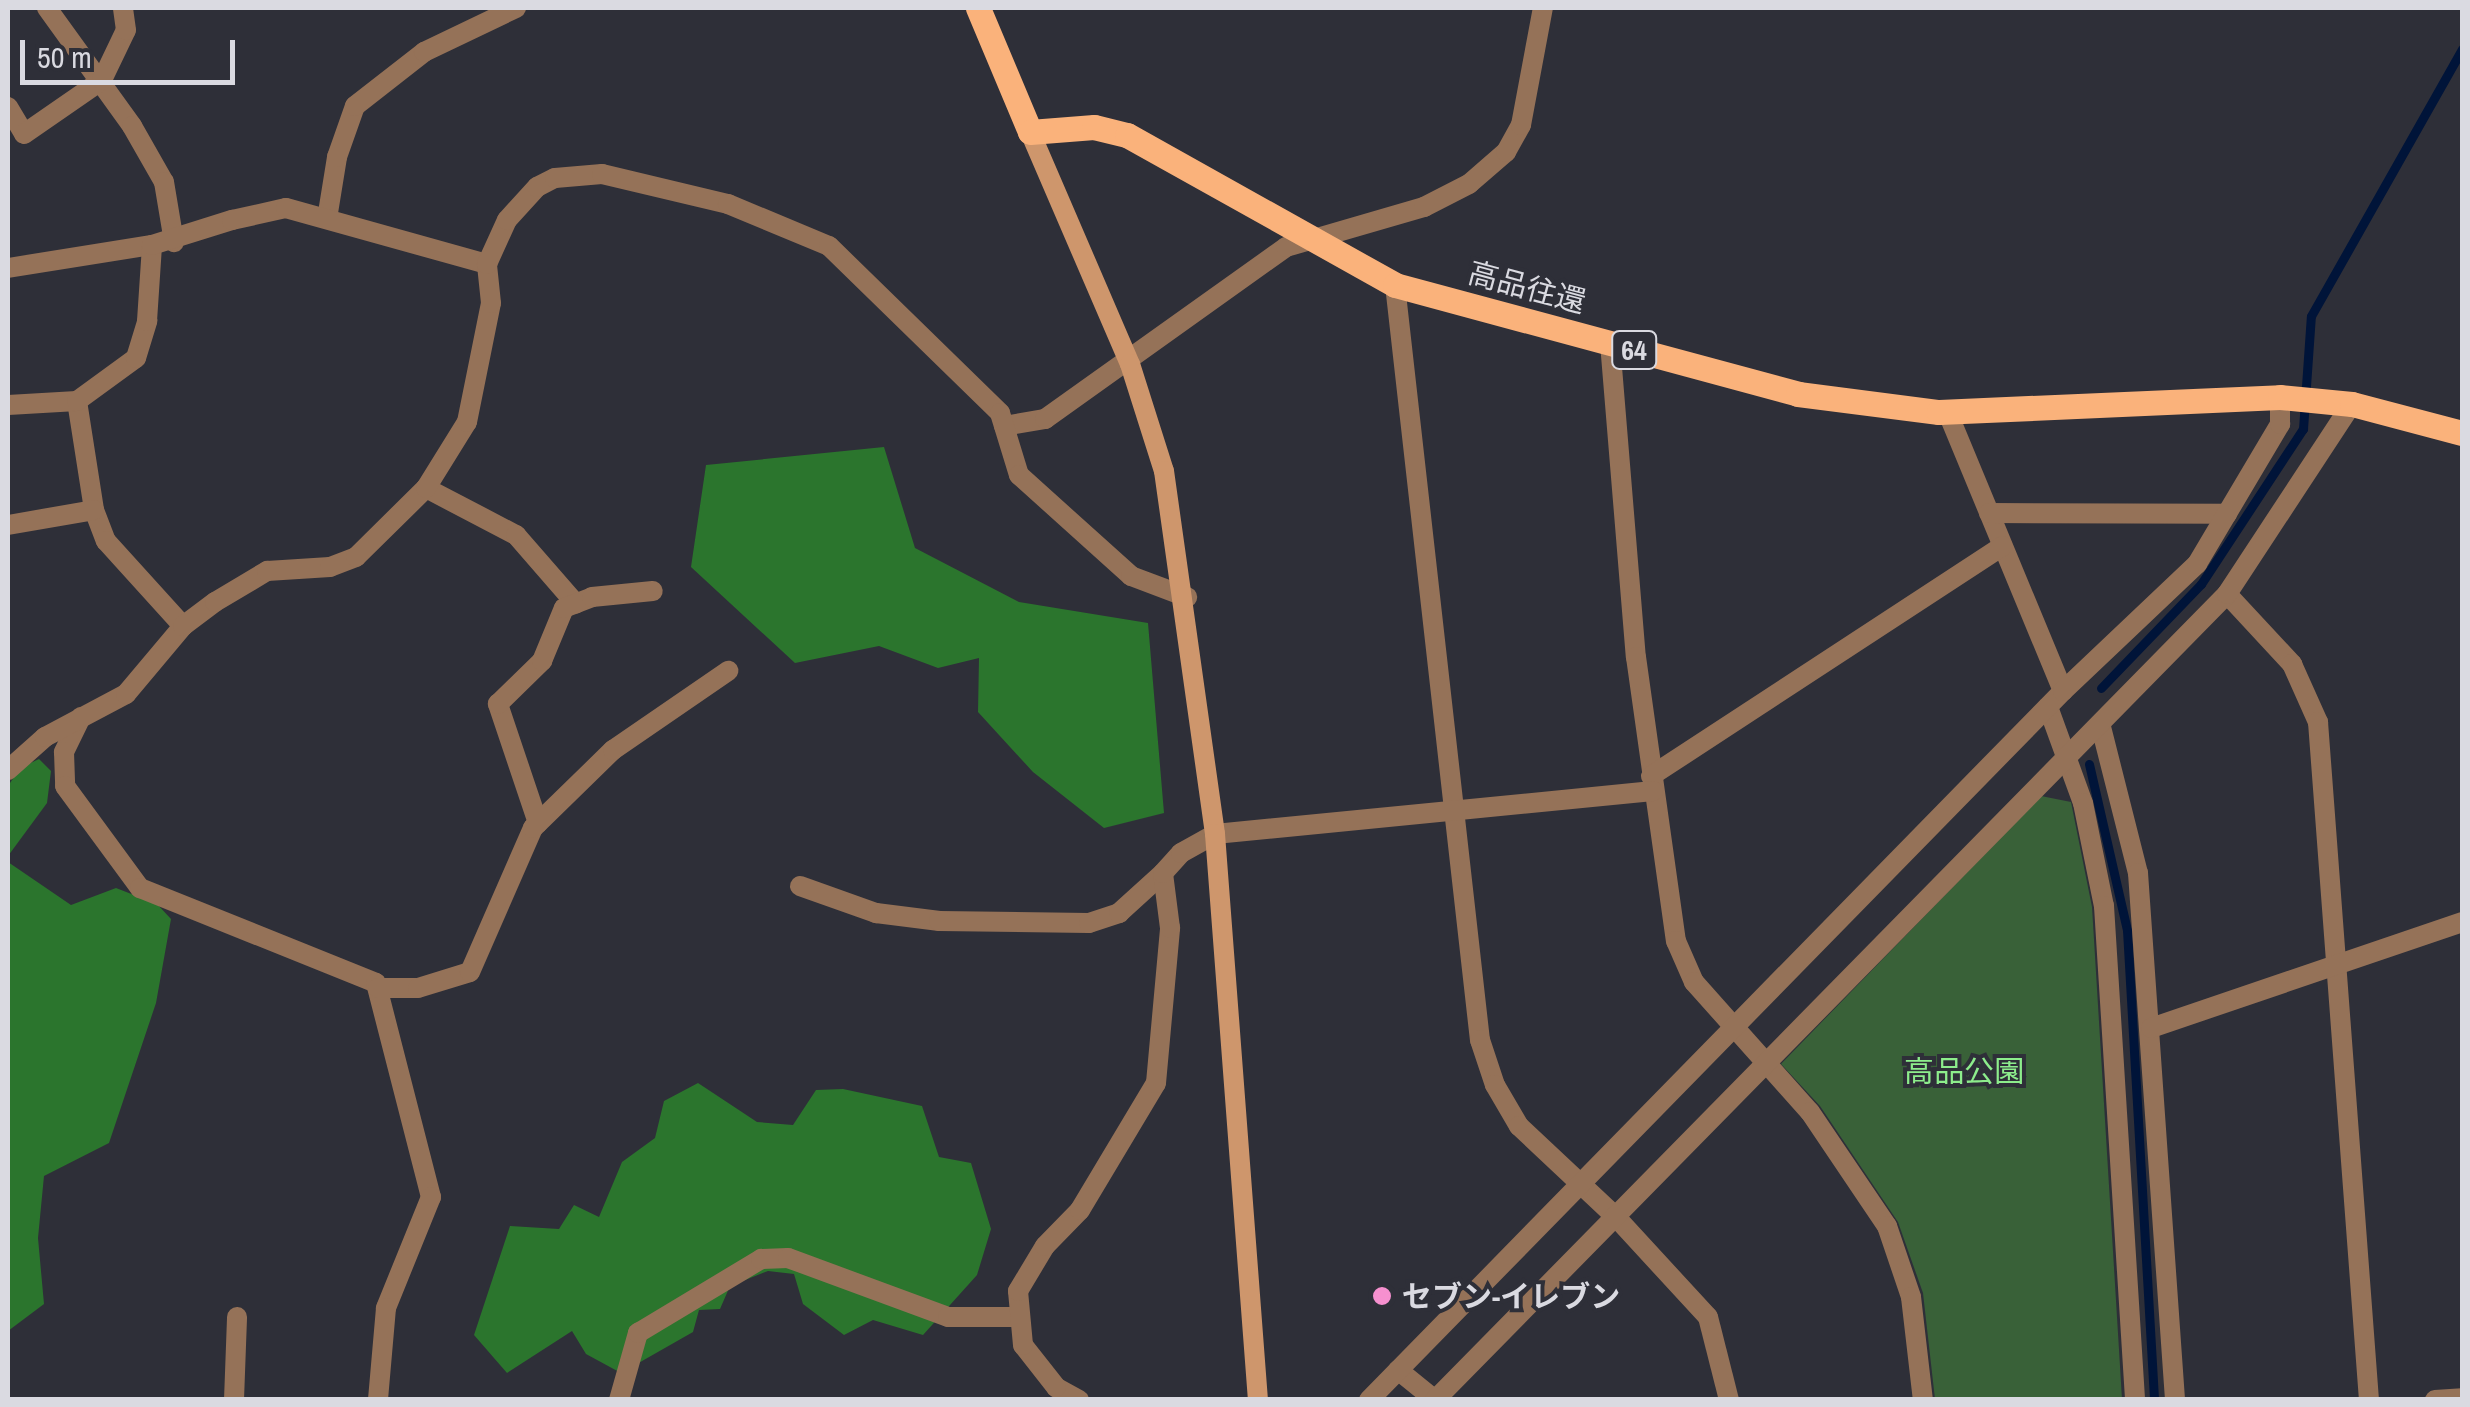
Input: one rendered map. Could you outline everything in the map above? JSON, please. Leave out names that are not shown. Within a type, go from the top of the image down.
[{"type":"main road","points":[[978,8],[1030,132]]},
{"type":"main road","name":"高品往還","points":[[1030,132],[1094,127],[1127,135],[1395,285],[1798,394],[1947,411],[2280,397]]},
{"type":"main road","name":"64","points":[[2280,397],[2352,404],[2462,433]]},
{"type":"street","points":[[47,8],[102,80],[164,182],[174,242]]},
{"type":"street","points":[[8,106],[24,134],[102,80],[126,30],[122,8]]},
{"type":"street","points":[[327,219],[337,157],[355,106],[424,52],[516,8]]},
{"type":"street","points":[[1004,426],[1045,419],[1130,364],[1307,237],[1424,207],[1469,184],[1506,152],[1520,126],[1543,8]]},
{"type":"street","points":[[1030,132],[1130,364],[1164,472],[1186,597],[1215,834],[1258,1400]]},
{"type":"street","points":[[8,770],[82,716],[126,694],[183,626],[267,571],[330,567],[356,557],[426,488],[467,422],[490,303],[486,264],[508,220],[537,187],[555,178],[602,174],[766,215],[829,246],[1000,413],[1019,475],[1132,576],[1186,597]]},
{"type":"street","points":[[8,268],[174,242],[286,208],[486,264]]},
{"type":"street","points":[[8,405],[78,400],[136,358],[147,321],[152,245]]},
{"type":"street","points":[[1395,285],[1480,1040],[1495,1085],[1519,1126],[1615,1216],[1708,1317],[1729,1400]]},
{"type":"street","points":[[1610,343],[1652,783],[1676,941],[1694,982],[1810,1112],[1887,1226],[1911,1297],[1922,1400]]},
{"type":"street","points":[[1369,1400],[1578,1182],[2048,706],[2197,564],[2280,424],[2280,397]]},
{"type":"street","points":[[78,400],[94,510],[106,542],[183,626]]},
{"type":"street","points":[[1398,1370],[1435,1400],[2066,755],[2101,726],[2227,594],[2352,404]]},
{"type":"street","points":[[1947,411],[2064,690]]},
{"type":"street","points":[[426,488],[516,534],[576,604]]},
{"type":"street","points":[[8,525],[94,510]]},
{"type":"street","points":[[1989,512],[2228,514]]},
{"type":"street","points":[[800,886],[876,914],[938,922],[1089,923],[1119,913],[1182,852],[1215,834],[1454,810],[1652,783],[2003,546]]},
{"type":"street","points":[[538,823],[498,704],[542,661],[564,608],[653,591]]},
{"type":"street","points":[[2227,594],[2292,664],[2318,722],[2369,1400]]},
{"type":"street","points":[[82,716],[64,752],[65,786],[140,888],[378,988],[418,988],[470,972],[538,823],[613,750],[728,670]]},
{"type":"street","points":[[2048,706],[2083,803],[2104,906],[2135,1400]]},
{"type":"street","points":[[2101,726],[2138,874],[2175,1400]]},
{"type":"street","points":[[1079,1400],[1035,1366],[1016,1318],[1018,1291],[1045,1246],[1080,1210],[1156,1084],[1170,928],[1162,873]]},
{"type":"street","points":[[2151,1028],[2338,960],[2462,922]]},
{"type":"street","points":[[378,988],[431,1198],[386,1308],[378,1400]]},
{"type":"street","points":[[619,1400],[638,1333],[761,1259],[788,1258],[948,1317],[1016,1318]]},
{"type":"street","points":[[234,1400],[236,1317]]},
{"type":"street","points":[[2435,1400],[2462,1398]]},
{"type":"green space","points":[[884,447],[915,548],[1019,602],[1148,623],[1164,813],[1104,828],[1033,772],[978,712],[979,658],[938,668],[879,646],[795,663],[691,567],[706,465]]},
{"type":"green space","points":[[39,759],[51,771],[47,803],[8,856],[8,786],[20,768]]},
{"type":"green space","name":"高品公園","points":[[2041,796],[2071,802],[2092,907],[2122,1399],[1935,1399],[1923,1293],[1898,1222],[1820,1106],[1781,1064]]},
{"type":"green space","points":[[8,862],[71,905],[116,888],[157,904],[171,919],[156,1003],[109,1143],[44,1176],[38,1238],[44,1304],[8,1331]]},
{"type":"green space","points":[[698,1083],[757,1122],[793,1125],[816,1090],[843,1089],[922,1106],[939,1157],[971,1163],[991,1229],[977,1275],[923,1335],[873,1320],[844,1335],[803,1304],[794,1274],[768,1271],[730,1286],[720,1309],[699,1310],[693,1332],[621,1373],[586,1354],[572,1331],[507,1373],[474,1335],[510,1226],[559,1229],[574,1205],[599,1217],[622,1162],[655,1138],[664,1101]]},
{"type":"waterway","points":[[2101,688],[2201,584],[2303,429],[2311,316],[2462,49]]},
{"type":"waterway","points":[[2089,764],[2127,930],[2154,1400]]},
{"type":"place","name":"セブン-イレブン","points":[[1382,1296]]}]
